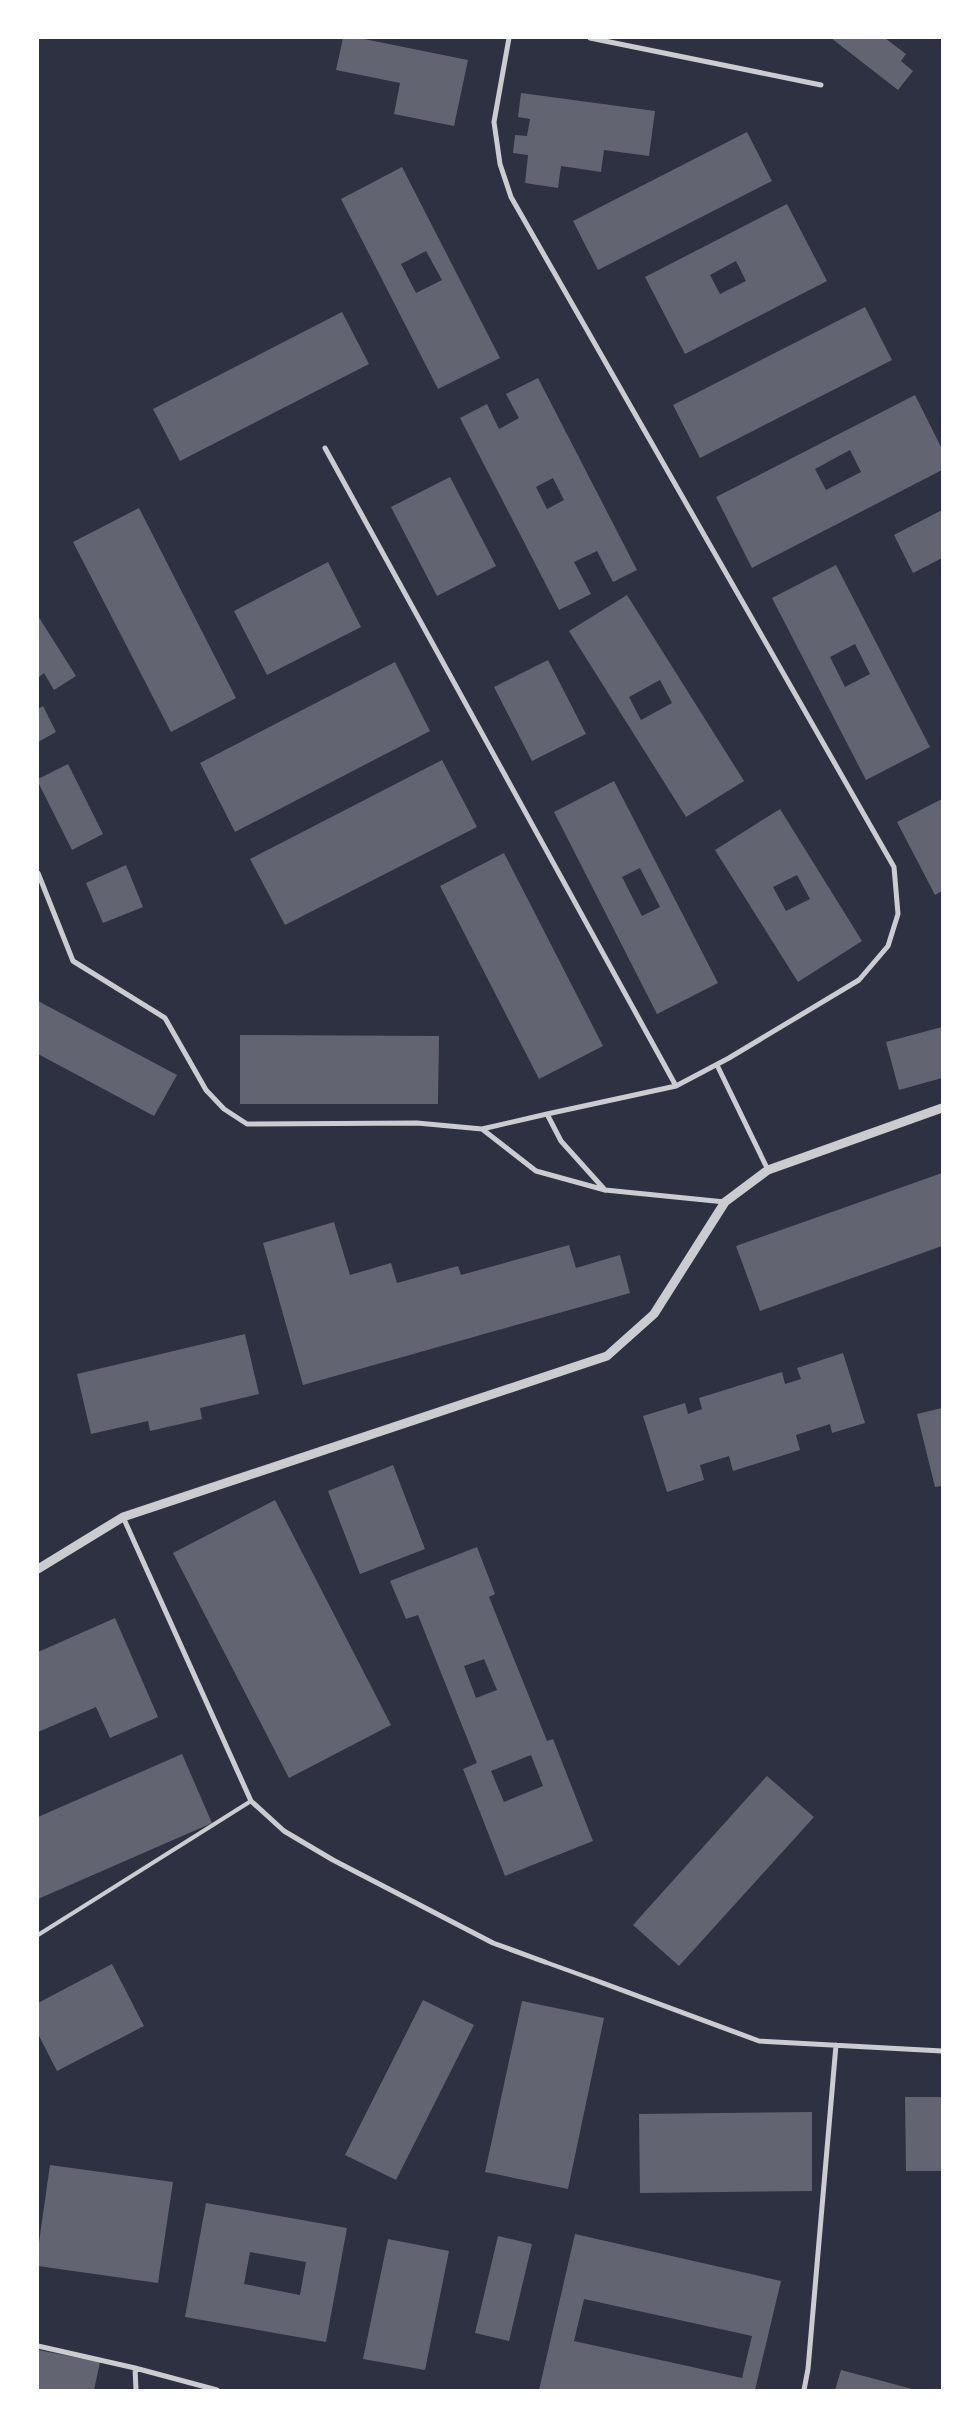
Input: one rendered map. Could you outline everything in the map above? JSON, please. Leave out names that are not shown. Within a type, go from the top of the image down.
[{"type":"street","points":[[38,873],[73,961],[166,1018],[206,1090],[224,1109],[247,1124],[417,1122],[482,1129],[676,1086],[717,1065],[859,980],[888,946],[898,914],[894,867],[511,197],[500,164],[494,122],[509,38]]},
{"type":"street","points":[[590,38],[821,85]]},
{"type":"street","points":[[325,448],[676,1086]]},
{"type":"street","points":[[717,1065],[768,1170]]},
{"type":"street","points":[[38,1569],[123,1517],[607,1356],[654,1314],[725,1202],[768,1170],[942,1108]]},
{"type":"street","points":[[546,1114],[561,1141],[605,1190]]},
{"type":"street","points":[[482,1129],[536,1171],[605,1190],[725,1202]]},
{"type":"street","points":[[123,1517],[251,1801],[284,1831],[333,1860],[493,1943],[759,2040],[942,2051]]},
{"type":"street","points":[[804,2390],[808,2369],[836,2045]]},
{"type":"street","points":[[38,2346],[135,2368],[218,2390]]},
{"type":"street","points":[[135,2368],[136,2390]]},
{"type":"lane","points":[[38,1935],[251,1801]]},
{"type":"building","points":[[343,38],[359,38],[468,60],[454,126],[394,114],[400,83],[336,70]]},
{"type":"building","points":[[831,38],[885,38],[906,54],[901,61],[913,71],[898,90]]},
{"type":"building","points":[[521,93],[655,111],[649,156],[604,150],[601,172],[561,166],[558,188],[525,183],[528,155],[513,153],[515,135],[527,136],[530,119],[518,117]]},
{"type":"building","points":[[747,132],[772,181],[598,270],[573,221]]},
{"type":"building","points":[[402,167],[500,358],[438,389],[341,199]],"holes":[[[426,251],[442,280],[416,293],[401,264]]]},
{"type":"building","points":[[787,204],[827,281],[685,354],[645,277]],"holes":[[[736,261],[746,281],[720,294],[710,275]]]},
{"type":"building","points":[[865,307],[892,360],[700,458],[673,405]]},
{"type":"building","points":[[342,312],[369,364],[180,461],[153,409]]},
{"type":"building","points":[[538,378],[637,570],[613,582],[597,551],[574,562],[591,594],[559,610],[460,418],[487,404],[499,429],[519,418],[506,394]],"holes":[[[553,478],[564,500],[547,509],[536,487]]]},
{"type":"building","points":[[915,395],[942,449],[942,470],[752,568],[716,497]],"holes":[[[850,450],[861,472],[826,490],[815,469]]]},
{"type":"building","points":[[450,477],[496,566],[437,596],[391,507]]},
{"type":"building","points":[[139,508],[236,698],[171,732],[73,542]]},
{"type":"building","points":[[942,510],[942,558],[913,573],[894,535]]},
{"type":"building","points":[[328,562],[361,627],[267,675],[234,611]]},
{"type":"building","points":[[836,565],[930,747],[866,780],[772,598]],"holes":[[[855,644],[870,674],[845,687],[830,657]]]},
{"type":"building","points":[[627,595],[744,781],[686,817],[569,631]],"holes":[[[660,680],[672,703],[641,720],[629,697]]]},
{"type":"building","points":[[38,616],[76,676],[54,690],[44,673],[38,678]]},
{"type":"building","points":[[548,660],[586,734],[532,761],[494,687]]},
{"type":"building","points":[[395,662],[430,731],[235,832],[200,763]]},
{"type":"building","points":[[43,706],[56,732],[38,742],[38,709]]},
{"type":"building","points":[[442,760],[477,827],[285,925],[250,859]]},
{"type":"building","points":[[68,764],[103,834],[72,850],[38,782],[38,779]]},
{"type":"building","points":[[614,781],[718,983],[657,1014],[554,812]],"holes":[[[640,868],[660,907],[642,916],[622,877]]]},
{"type":"building","points":[[942,799],[942,891],[935,895],[897,822]]},
{"type":"building","points":[[780,809],[862,941],[798,982],[715,850]],"holes":[[[797,875],[810,899],[786,911],[773,887]]]},
{"type":"building","points":[[504,853],[603,1046],[539,1079],[440,886]]},
{"type":"building","points":[[126,865],[143,907],[103,923],[86,883]]},
{"type":"building","points":[[38,1001],[177,1075],[154,1116],[38,1054]]},
{"type":"building","points":[[942,1027],[942,1078],[899,1090],[886,1042]]},
{"type":"building","points":[[240,1035],[439,1036],[438,1104],[240,1104]]},
{"type":"building","points":[[942,1173],[942,1246],[760,1311],[736,1246]]},
{"type":"building","points":[[334,1222],[350,1275],[391,1263],[397,1283],[458,1266],[461,1275],[569,1245],[576,1268],[620,1255],[630,1293],[303,1385],[263,1243]]},
{"type":"building","points":[[245,1334],[259,1394],[200,1408],[202,1419],[150,1431],[148,1421],[91,1434],[77,1374]]},
{"type":"building","points":[[843,1353],[865,1423],[832,1433],[830,1424],[796,1435],[800,1450],[733,1471],[729,1456],[700,1465],[704,1480],[667,1492],[643,1416],[685,1403],[688,1414],[702,1409],[699,1398],[782,1372],[785,1384],[801,1379],[797,1368]]},
{"type":"building","points":[[942,1408],[942,1486],[935,1487],[917,1414]]},
{"type":"building","points":[[393,1465],[425,1549],[360,1574],[328,1491]]},
{"type":"building","points":[[275,1500],[391,1725],[289,1778],[173,1553]]},
{"type":"building","points":[[477,1547],[495,1594],[489,1597],[547,1741],[553,1739],[593,1841],[505,1876],[463,1769],[477,1763],[418,1615],[406,1619],[390,1581]],"holes":[[[484,1659],[497,1690],[476,1698],[464,1666]],[[531,1755],[543,1786],[504,1802],[491,1771]]]},
{"type":"building","points":[[115,1618],[158,1717],[110,1738],[96,1707],[38,1732],[38,1652]]},
{"type":"building","points":[[182,1754],[212,1823],[38,1899],[38,1817]]},
{"type":"building","points":[[767,1776],[814,1817],[679,1966],[633,1925]]},
{"type":"building","points":[[112,1964],[144,2026],[57,2071],[38,2034],[38,2003]]},
{"type":"building","points":[[423,2000],[474,2025],[396,2180],[345,2155]]},
{"type":"building","points":[[522,2001],[604,2018],[568,2189],[485,2172]]},
{"type":"building","points":[[905,2097],[942,2097],[942,2171],[906,2171]]},
{"type":"building","points":[[812,2112],[812,2191],[640,2193],[639,2114]]},
{"type":"building","points":[[50,2165],[173,2182],[158,2283],[38,2266],[38,2249]]},
{"type":"building","points":[[206,2203],[347,2228],[326,2342],[185,2317]],"holes":[[[250,2252],[306,2262],[300,2295],[244,2284]]]},
{"type":"building","points":[[575,2234],[781,2281],[755,2390],[539,2390]],"holes":[[[584,2299],[752,2336],[742,2378],[574,2341]]]},
{"type":"building","points":[[498,2236],[532,2244],[509,2341],[475,2333]]},
{"type":"building","points":[[388,2239],[449,2251],[425,2370],[363,2359]]},
{"type":"building","points":[[38,2350],[100,2362],[94,2390],[38,2390]]},
{"type":"building","points":[[841,2370],[916,2390],[835,2390]]}]
